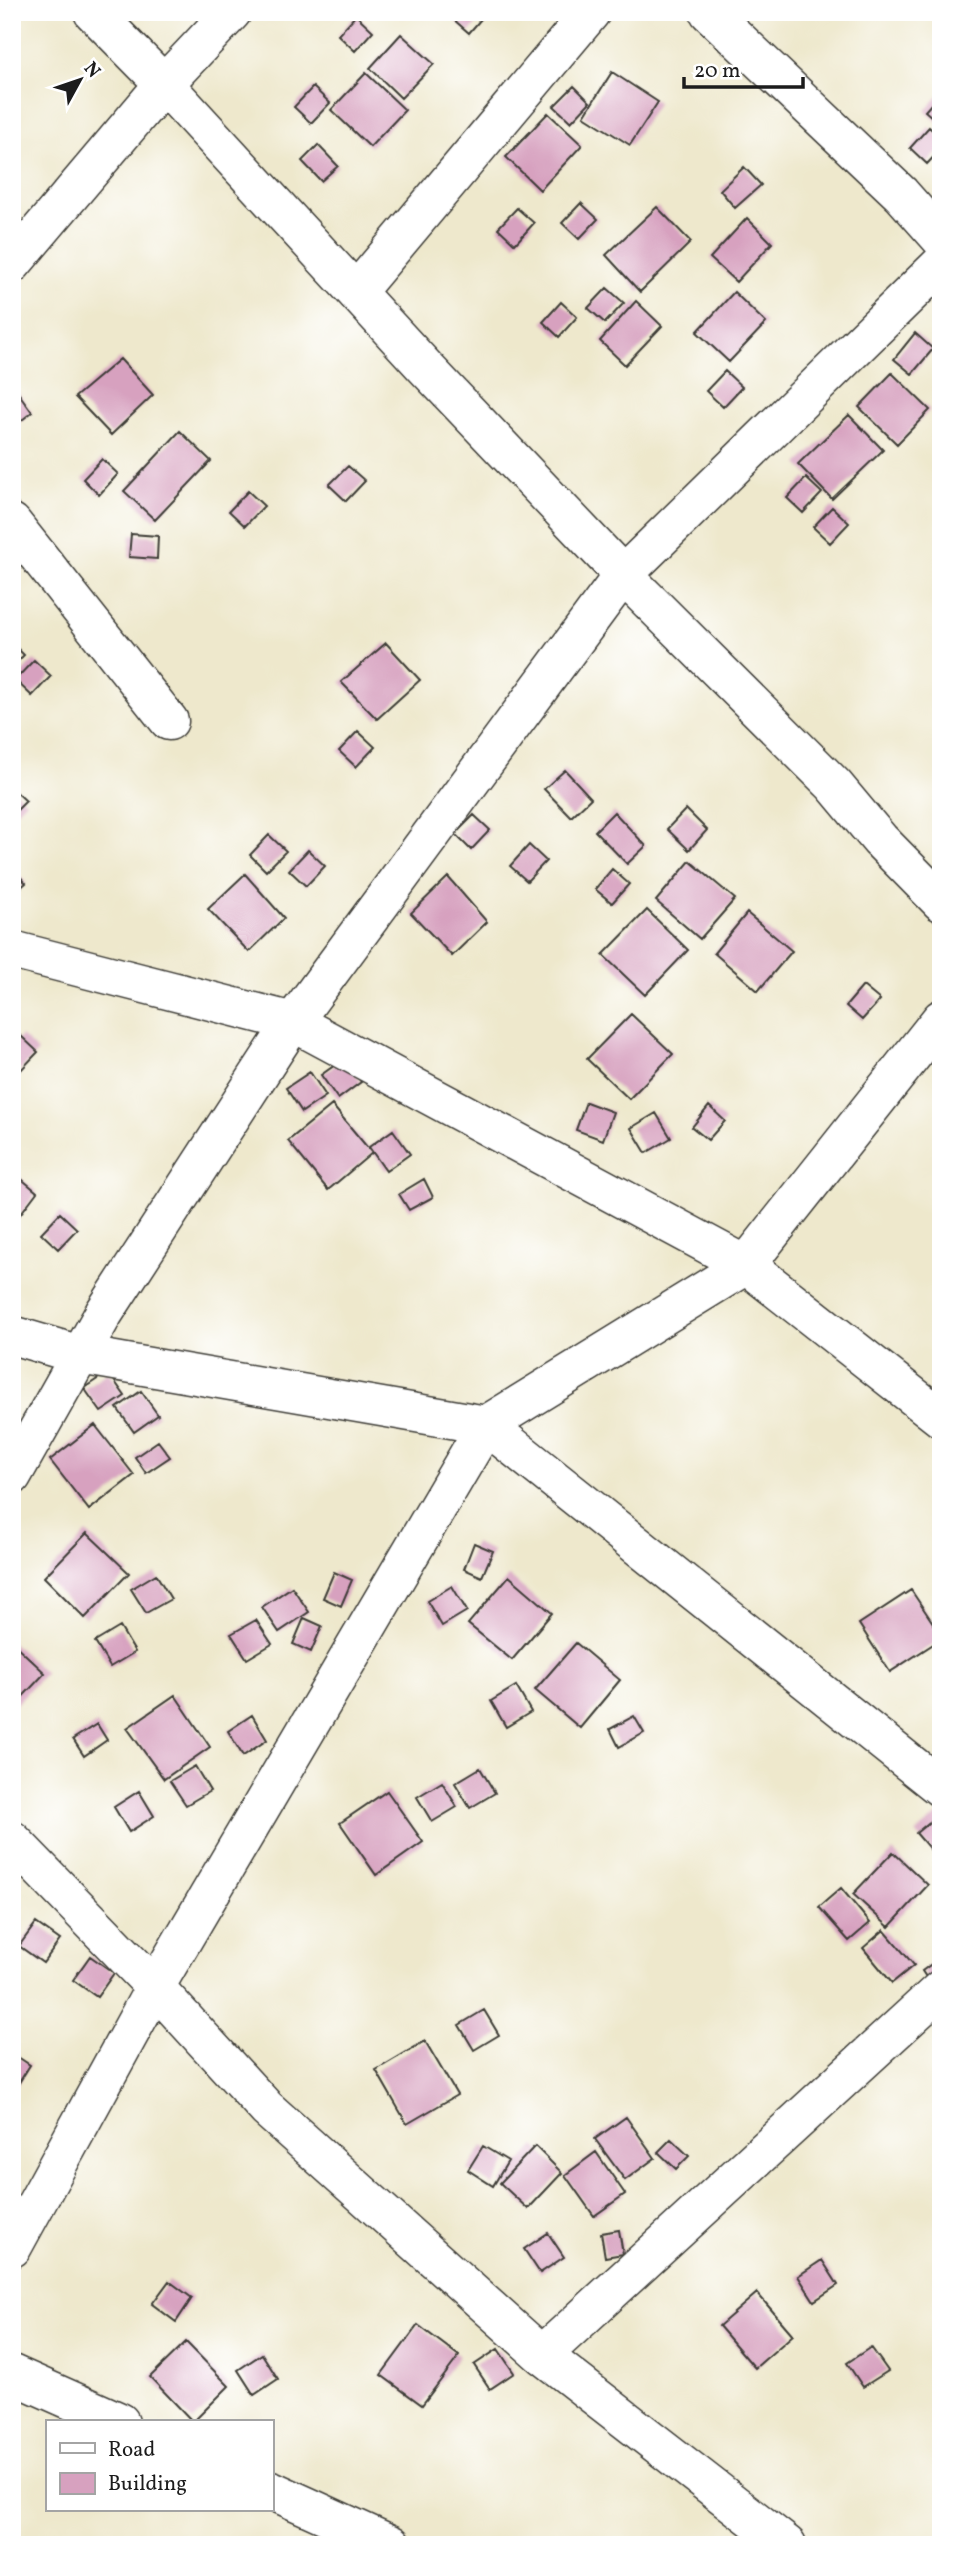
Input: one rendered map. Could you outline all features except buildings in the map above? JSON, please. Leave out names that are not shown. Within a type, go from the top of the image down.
[{"type":"street","points":[[93,12],[164,84],[623,575],[834,785],[880,840],[941,902]]},
{"type":"street","points":[[12,264],[164,84],[232,12]]},
{"type":"street","points":[[356,292],[591,12]]},
{"type":"street","points":[[709,12],[901,194],[941,239]]},
{"type":"street","points":[[12,1476],[104,1313],[293,1022],[623,575],[941,264]]},
{"type":"street","points":[[12,523],[169,722]]},
{"type":"street","points":[[12,950],[293,1022],[746,1265],[941,1418]]},
{"type":"street","points":[[12,2248],[155,1987],[486,1425],[746,1265],[941,1019]]},
{"type":"street","points":[[12,1335],[80,1355],[486,1425],[941,1788]]},
{"type":"street","points":[[12,1840],[155,1987],[267,2109],[542,2355],[787,2545]]},
{"type":"street","points":[[542,2355],[941,1989]]},
{"type":"street","points":[[12,2374],[116,2420]]},
{"type":"street","points":[[273,2491],[392,2545]]}]
